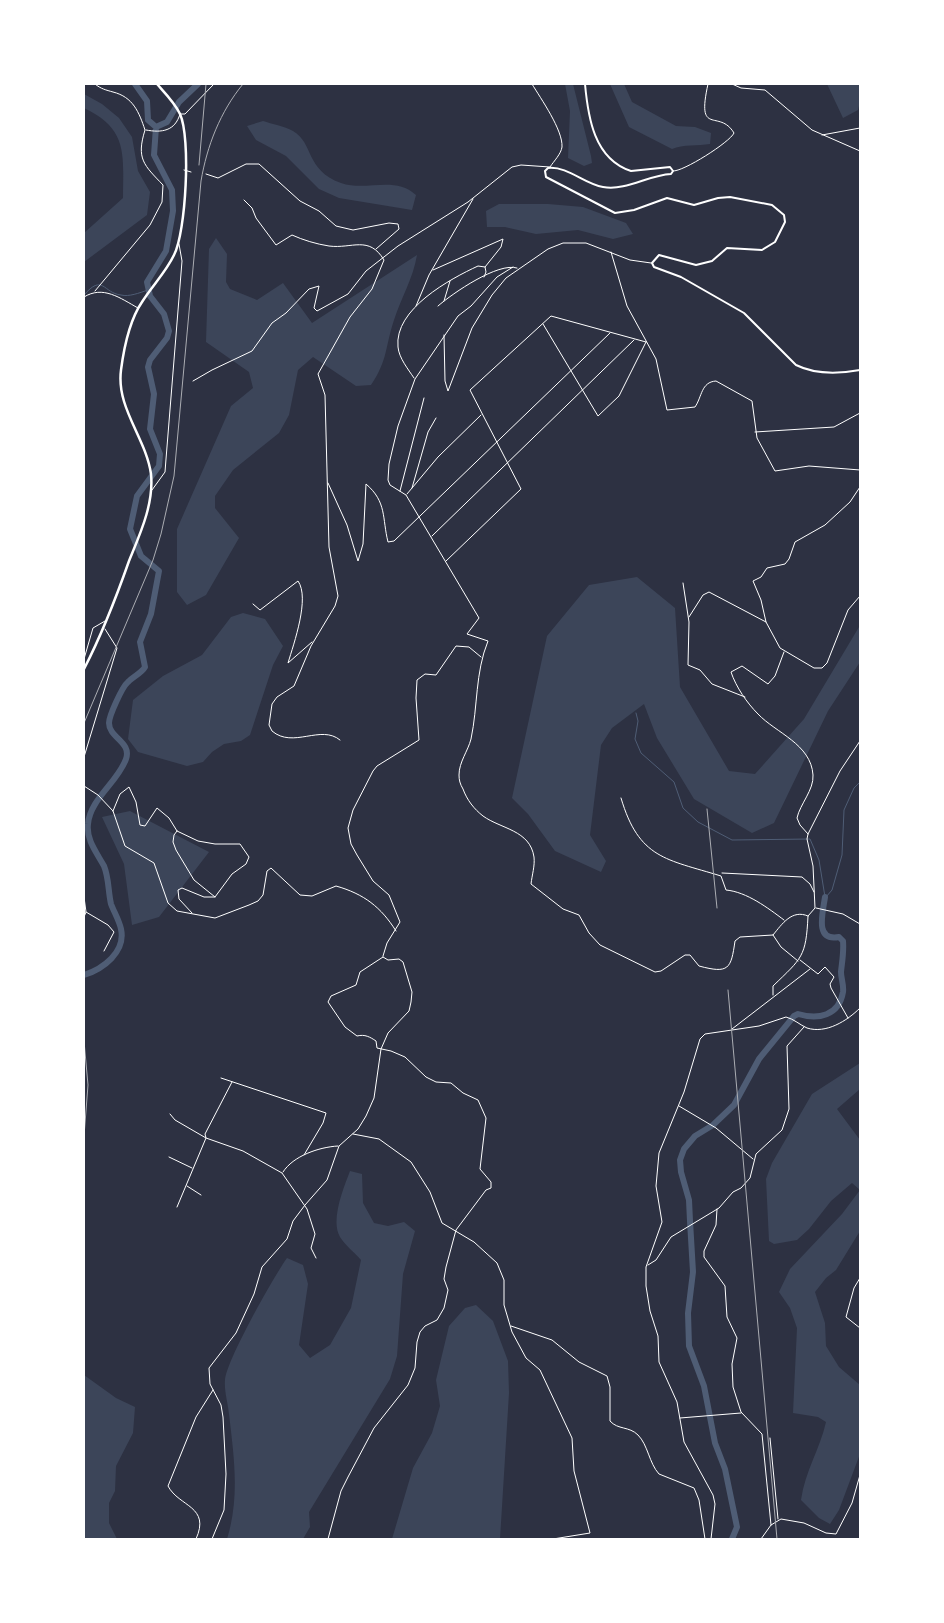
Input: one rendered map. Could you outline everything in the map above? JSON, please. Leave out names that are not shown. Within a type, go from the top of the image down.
[{"type":"main road","points":[[84,669],[104,629],[133,552],[147,514],[151,490],[150,469],[144,449],[126,409],[120,384],[127,340],[138,308],[168,267],[179,243],[182,230],[186,132],[179,112],[157,84]]},
{"type":"main road","points":[[585,84],[596,140],[608,155],[631,171],[658,167],[670,167],[674,171],[671,174],[654,175],[627,186],[611,188],[602,187],[568,172],[550,167],[544,174],[554,183],[616,213],[634,210],[667,198],[694,205],[718,198],[730,197],[772,206],[784,216],[785,222],[775,242],[762,250],[727,248],[706,264],[688,263],[659,255],[652,263],[654,267],[680,277],[744,313],[789,360],[803,369],[832,374],[860,370]]},
{"type":"street","points":[[84,297],[96,291],[145,232],[162,202],[163,185],[148,169],[140,155],[140,145],[145,130],[131,100],[126,96],[100,88],[95,84]]},
{"type":"street","points":[[145,130],[160,132],[172,128],[177,124],[179,112],[185,114],[214,84]]},
{"type":"street","points":[[193,381],[252,351],[272,324],[286,313],[308,289],[319,286],[314,308],[317,311],[348,294],[366,271],[410,238],[474,197],[512,167],[521,165],[550,167],[561,151],[561,141],[551,116],[532,84]]},
{"type":"street","points":[[674,171],[679,172],[729,140],[734,133],[729,126],[712,121],[704,114],[703,108],[708,84]]},
{"type":"street","points":[[732,84],[737,87],[765,90],[804,124],[821,135],[860,151]]},
{"type":"street","points":[[821,135],[860,128]]},
{"type":"street","points":[[206,174],[218,178],[246,164],[259,164],[300,202],[319,211],[336,226],[354,230],[389,223],[398,224],[399,229],[375,249]]},
{"type":"street","points":[[184,170],[192,172]]},
{"type":"street","points":[[415,378],[403,360],[398,346],[400,332],[416,306],[420,292],[474,197]]},
{"type":"street","points":[[244,200],[252,208],[256,218],[276,245],[292,234],[323,245],[365,244],[375,249],[384,262],[372,289],[350,317],[318,374],[325,395],[329,547],[338,596],[335,606],[315,640],[294,686],[274,701],[269,725],[272,731],[284,739],[332,735],[340,740]]},
{"type":"street","points":[[433,270],[503,239],[500,247],[485,266],[486,272],[484,277]]},
{"type":"street","points":[[444,334],[445,381],[448,392],[474,324],[492,295],[506,278],[518,269],[563,242],[586,243],[630,260],[652,263]]},
{"type":"street","points":[[151,490],[165,472],[182,261],[179,243]]},
{"type":"street","points":[[611,252],[627,306],[656,359],[667,410],[695,407],[705,387],[711,382],[716,381],[752,401],[755,432],[760,448],[775,471],[809,466],[860,470]]},
{"type":"street","points":[[416,306],[442,283],[478,266],[485,266]]},
{"type":"street","points":[[438,306],[484,277],[504,268],[513,267],[518,269]]},
{"type":"street","points":[[513,267],[498,277],[471,306],[458,316],[415,378],[398,426],[389,464],[388,480],[390,485],[406,495],[479,618],[467,634],[488,641],[481,657],[475,720],[470,744],[460,767],[460,782],[474,808],[484,817],[516,832],[528,843],[534,857],[531,884],[563,909],[579,915],[589,933],[600,946],[655,972],[660,971],[685,954],[690,955],[699,966],[710,969],[728,967],[733,961],[735,941],[740,937],[773,935],[785,921],[800,914],[808,916]]},
{"type":"street","points":[[444,301],[450,280]]},
{"type":"street","points":[[96,291],[116,296],[138,308]]},
{"type":"street","points":[[446,562],[520,489],[470,391],[551,316],[646,342]]},
{"type":"street","points":[[543,323],[598,416],[619,396],[646,342]]},
{"type":"street","points":[[327,482],[348,525],[358,561],[363,544],[366,484],[373,491],[384,509],[388,542],[398,538],[610,333]]},
{"type":"street","points":[[431,537],[634,340]]},
{"type":"street","points":[[400,492],[424,398]]},
{"type":"street","points":[[755,432],[834,427],[860,413]]},
{"type":"street","points":[[406,495],[438,457],[482,414]]},
{"type":"street","points":[[412,488],[428,432],[436,418]]},
{"type":"street","points":[[860,487],[850,502],[825,525],[795,542],[789,559],[785,564],[767,568],[761,577],[753,581],[761,600],[766,622],[780,648],[814,668],[822,668],[832,654],[848,610],[860,599],[860,596]]},
{"type":"street","points":[[253,604],[260,610],[298,581],[302,590],[300,617],[288,662],[315,640]]},
{"type":"street","points":[[684,583],[688,618],[688,665],[700,670],[712,684],[746,697]]},
{"type":"street","points":[[688,618],[703,595],[709,592],[766,622]]},
{"type":"street","points":[[84,659],[93,628],[107,621]]},
{"type":"street","points":[[84,756],[117,648],[104,629]]},
{"type":"street","points":[[328,1539],[341,1491],[348,1477],[374,1428],[408,1385],[415,1368],[417,1342],[420,1332],[425,1326],[437,1320],[444,1308],[448,1290],[444,1279],[456,1230],[486,1190],[492,1188],[491,1182],[480,1168],[486,1118],[485,1111],[478,1100],[463,1093],[451,1083],[433,1081],[405,1057],[377,1048],[376,1042],[370,1038],[362,1035],[357,1036],[345,1027],[328,999],[356,986],[360,972],[383,957],[387,943],[400,922],[389,895],[373,881],[357,855],[349,836],[350,818],[377,766],[411,747],[419,740],[416,698],[417,680],[425,674],[436,675],[456,646],[469,648],[481,657]]},
{"type":"street","points":[[784,652],[775,676],[768,684],[742,666],[732,671],[734,682],[758,715],[799,746],[808,762],[813,777],[797,818],[808,834]]},
{"type":"street","points":[[774,995],[773,986],[799,960],[808,939],[808,916],[815,908],[813,866],[806,839],[840,771],[860,741]]},
{"type":"street","points":[[84,786],[98,795],[113,811],[125,846],[154,863],[168,904],[177,911],[215,918],[258,901],[263,895],[267,871],[271,868],[300,895],[312,896],[336,886],[356,893],[378,906],[396,931]]},
{"type":"street","points":[[113,811],[120,794],[129,787],[136,802],[140,825],[145,826],[157,808],[169,818],[178,831],[205,843],[240,844],[246,850],[249,857],[246,864],[232,874],[215,897]]},
{"type":"street","points":[[621,798],[626,816],[644,846],[662,858],[721,876],[726,890],[762,904],[785,921]]},
{"type":"street","points":[[178,831],[174,835],[173,842],[176,850],[194,880],[215,897]]},
{"type":"street","points":[[722,873],[802,877],[810,884],[814,894]]},
{"type":"street","points":[[193,914],[179,899],[178,890],[182,888],[204,897],[215,897]]},
{"type":"street","points":[[84,897],[86,912],[84,917]]},
{"type":"street","points":[[815,908],[843,914],[860,924]]},
{"type":"street","points":[[86,912],[108,925],[114,932],[104,951]]},
{"type":"street","points":[[773,935],[780,947],[810,969],[818,974],[825,967],[834,976],[830,984],[831,988],[848,1018]]},
{"type":"street","points":[[212,1539],[224,1510],[226,1481],[223,1417],[221,1405],[208,1378],[209,1368],[236,1333],[254,1294],[262,1267],[287,1239],[293,1221],[327,1180],[339,1146],[352,1134],[366,1116],[374,1098],[381,1049],[388,1033],[409,1011],[412,992],[403,962],[399,958],[388,960],[383,957]]},
{"type":"street","points":[[731,1030],[810,969]]},
{"type":"street","points":[[711,1539],[713,1495],[684,1442],[677,1402],[660,1362],[658,1336],[648,1305],[646,1267],[662,1222],[656,1186],[659,1153],[679,1106],[700,1039],[710,1032],[759,1026],[786,1016],[805,1027],[823,1029],[848,1018],[860,1008]]},
{"type":"street","points":[[646,1267],[656,1260],[671,1237],[717,1208],[750,1178],[754,1159],[760,1148],[775,1138],[782,1130],[789,1108],[786,1050],[788,1043],[805,1027]]},
{"type":"street","points":[[221,1078],[326,1113],[323,1123],[304,1155]]},
{"type":"street","points":[[177,1207],[206,1138],[204,1134],[214,1112],[233,1081]]},
{"type":"street","points":[[679,1106],[716,1128],[754,1159]]},
{"type":"street","points":[[170,1114],[175,1120],[206,1138],[242,1151],[282,1173],[305,1205],[315,1234],[311,1248],[316,1258]]},
{"type":"street","points":[[352,1134],[379,1139],[410,1162],[430,1192],[442,1223],[474,1242],[497,1263],[504,1280],[504,1305],[510,1326],[526,1358],[540,1370],[572,1438],[574,1472],[590,1533],[553,1539]]},
{"type":"street","points":[[282,1173],[289,1163],[304,1155],[339,1146]]},
{"type":"street","points":[[169,1157],[192,1169]]},
{"type":"street","points":[[186,1186],[201,1195]]},
{"type":"street","points":[[717,1208],[716,1225],[704,1251],[704,1257],[725,1286],[727,1317],[737,1338],[732,1364],[732,1387],[741,1412],[762,1434],[770,1525]]},
{"type":"street","points":[[860,1278],[854,1288],[846,1318],[860,1328]]},
{"type":"street","points":[[510,1326],[552,1340],[578,1362],[607,1376],[610,1387],[610,1421],[618,1427],[629,1428],[640,1436],[659,1474],[694,1488],[698,1493],[705,1539]]},
{"type":"street","points":[[196,1539],[200,1522],[197,1512],[168,1486],[196,1417],[213,1390]]},
{"type":"street","points":[[679,1418],[741,1412]]},
{"type":"street","points":[[770,1438],[778,1520]]},
{"type":"street","points":[[761,1539],[770,1525],[778,1520],[788,1519],[804,1523],[826,1533],[836,1534],[852,1503],[860,1475]]},
{"type":"shaded area","points":[[565,84],[573,84],[591,156],[592,163],[584,166],[568,158],[570,111]]},
{"type":"shaded area","points":[[610,84],[624,84],[632,102],[676,126],[695,127],[711,133],[710,144],[672,149],[629,127]]},
{"type":"shaded area","points":[[827,84],[860,84],[858,110],[843,118]]},
{"type":"shaded area","points":[[84,94],[102,104],[119,118],[132,137],[138,171],[150,192],[147,215],[84,262],[84,233],[123,198],[123,157],[116,135],[109,125],[99,116],[84,108]]},
{"type":"shaded area","points":[[263,121],[282,126],[300,136],[316,164],[329,178],[351,185],[389,185],[408,189],[416,195],[412,210],[339,198],[319,189],[286,156],[256,140],[247,126]]},
{"type":"shaded area","points":[[499,204],[548,204],[583,207],[626,223],[633,234],[613,239],[578,230],[536,234],[505,227],[487,227],[486,211]]},
{"type":"shaded area","points":[[216,238],[227,254],[226,282],[230,289],[257,300],[283,283],[312,323],[417,255],[413,272],[394,320],[383,361],[371,385],[356,386],[313,357],[298,370],[289,415],[279,433],[233,470],[215,496],[215,508],[239,538],[206,595],[187,605],[177,592],[177,529],[231,406],[253,388],[249,372],[206,342],[209,249]]},
{"type":"shaded area","points":[[637,577],[675,608],[680,687],[729,771],[755,774],[804,719],[859,627],[860,662],[828,711],[774,823],[752,833],[694,799],[657,738],[644,704],[612,728],[601,745],[590,835],[606,861],[601,872],[555,851],[528,814],[512,798],[547,636],[589,585]]},
{"type":"shaded area","points":[[243,613],[265,619],[283,646],[273,665],[250,735],[241,741],[224,744],[212,752],[203,762],[187,766],[138,752],[128,739],[133,700],[163,676],[202,655],[231,617]]},
{"type":"shaded area","points":[[130,811],[209,852],[159,917],[132,925],[124,864],[102,817]]},
{"type":"shaded area","points":[[860,1063],[860,1089],[837,1109],[860,1140],[860,1190],[852,1183],[831,1201],[809,1229],[797,1240],[774,1244],[769,1241],[766,1179],[772,1163],[812,1094]]},
{"type":"shaded area","points":[[350,1171],[362,1174],[363,1203],[374,1223],[388,1226],[404,1222],[415,1231],[403,1274],[397,1356],[390,1379],[309,1512],[310,1527],[303,1539],[227,1539],[234,1508],[235,1477],[225,1388],[227,1370],[252,1319],[287,1258],[303,1265],[308,1284],[299,1345],[310,1358],[330,1345],[351,1308],[361,1260],[340,1237],[336,1222],[339,1204]]},
{"type":"shaded area","points":[[860,1190],[860,1231],[836,1270],[826,1278],[815,1292],[825,1323],[826,1346],[839,1367],[860,1385],[860,1454],[839,1510],[830,1524],[819,1518],[801,1500],[806,1479],[826,1422],[818,1417],[793,1413],[797,1328],[790,1308],[779,1292],[790,1269],[842,1214]]},
{"type":"shaded area","points":[[476,1305],[493,1321],[508,1361],[509,1393],[500,1539],[392,1539],[413,1468],[432,1433],[440,1406],[436,1380],[449,1326],[465,1308]]},
{"type":"shaded area","points":[[84,1375],[116,1398],[135,1407],[133,1433],[116,1466],[115,1491],[109,1503],[109,1523],[117,1539],[84,1539]]},
{"type":"waterway","points":[[135,84],[147,101],[148,120],[156,127]]},
{"type":"waterway","points":[[84,975],[99,969],[105,964],[116,952],[122,937],[121,929],[111,904],[106,871],[90,841],[88,824],[94,807],[126,759],[126,748],[112,733],[109,723],[116,702],[125,685],[145,667],[140,642],[151,614],[159,571],[141,556],[130,529],[137,496],[159,466],[160,454],[150,429],[154,394],[148,367],[150,360],[167,338],[169,331],[164,314],[150,296],[147,282],[166,251],[173,211],[172,190],[154,155],[156,127],[167,122],[179,102],[198,84]]},
{"type":"waterway","points":[[84,295],[95,285],[103,286],[115,294],[124,295],[148,290]]},
{"type":"waterway","points":[[636,713],[638,721],[635,739],[641,753],[674,782],[683,808],[698,822],[732,840],[810,839],[819,860],[825,897]]},
{"type":"waterway","points":[[826,897],[832,890],[842,855],[844,810],[854,788],[860,782]]},
{"type":"waterway","points":[[732,1539],[737,1527],[725,1469],[715,1443],[704,1386],[689,1346],[688,1313],[693,1272],[689,1200],[681,1172],[680,1160],[684,1149],[695,1136],[713,1125],[734,1105],[759,1059],[794,1016],[798,1014],[806,1016],[826,1014],[832,1011],[841,1000],[843,992],[841,972],[843,941],[839,937],[826,935],[823,930],[822,918],[825,897]]},
{"type":"railway","points":[[199,165],[206,84]]},
{"type":"railway","points":[[84,723],[153,560],[161,534],[174,476],[201,181],[211,142],[221,118],[243,84]]},
{"type":"railway","points":[[707,809],[717,908]]},
{"type":"railway","points":[[728,990],[777,1539]]},
{"type":"railway","points":[[84,1041],[88,1085],[84,1136]]}]
